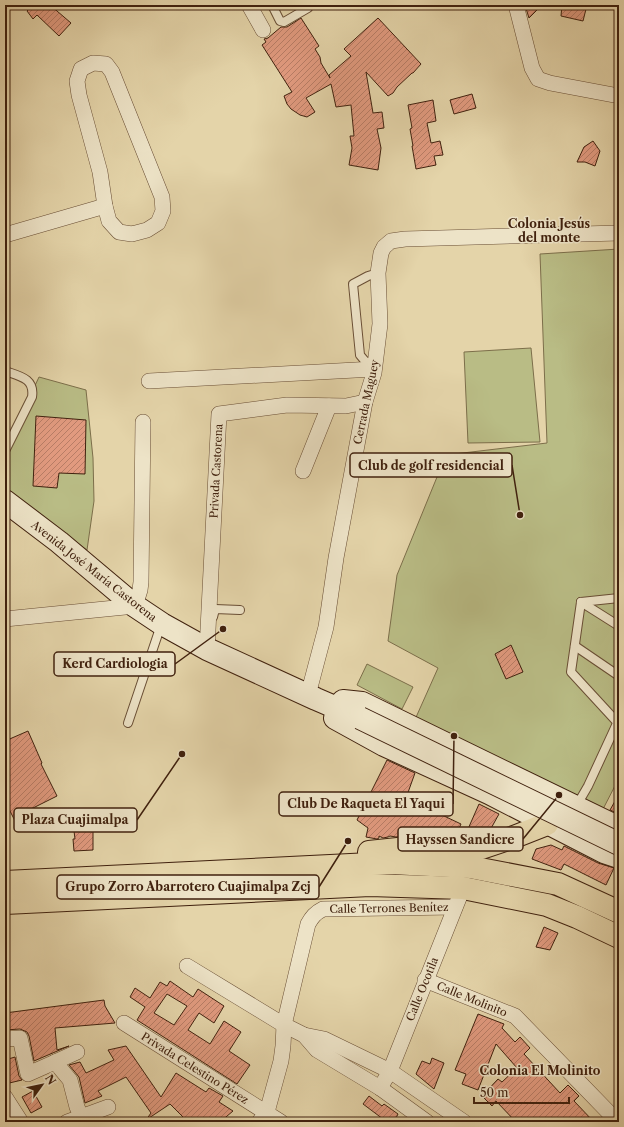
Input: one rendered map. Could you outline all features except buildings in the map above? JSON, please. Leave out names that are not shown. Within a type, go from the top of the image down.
[{"type":"main road","name":"Avenida José María Castorena","points":[[5,501],[59,542],[135,606],[162,624],[210,651],[360,718],[619,844]]},
{"type":"main road","name":"Avenida José María Castorena","points":[[312,697],[362,703],[619,828]]},
{"type":"main road","name":"Avenida José María Castorena","points":[[312,697],[331,715],[384,746],[490,793],[547,824],[619,858]]},
{"type":"main road","points":[[272,869],[381,850],[417,847],[481,848],[547,824]]},
{"type":"main road","points":[[5,882],[391,864],[470,867],[558,884],[617,910]]},
{"type":"main road","points":[[5,903],[370,885],[459,897],[547,905],[577,917],[619,937]]},
{"type":"street","points":[[249,5],[263,30]]},
{"type":"street","points":[[516,5],[532,68],[538,79],[550,83],[619,96]]},
{"type":"street","points":[[93,63],[106,64],[112,72],[162,197],[163,211],[158,223],[147,230],[132,234],[119,232],[109,221],[105,206],[100,172],[79,95],[77,81],[81,69],[93,63]]},
{"type":"street","points":[[5,235],[105,206]]},
{"type":"street","name":"Cerrada Maguey","points":[[312,697],[326,627],[336,558],[365,402],[374,367],[380,324],[378,273],[381,254],[384,247],[391,241],[405,239],[619,233]]},
{"type":"street","points":[[150,381],[374,367]]},
{"type":"street","name":"Privada Castorena","points":[[210,651],[219,414],[287,405],[346,406],[365,402]]},
{"type":"street","points":[[303,471],[328,406]]},
{"type":"street","points":[[5,619],[135,606],[141,582],[143,422]]},
{"type":"street","name":"Calle Ocotila","points":[[380,1088],[390,1071],[459,897]]},
{"type":"street","name":"Calle Terrones Benítez","points":[[263,1117],[281,1061],[284,1025],[308,924],[312,916],[316,912],[323,909],[459,897]]},
{"type":"street","points":[[187,966],[284,1025],[304,1035],[324,1039],[390,1071],[464,1122]]},
{"type":"street","name":"Calle Molinito","points":[[425,980],[515,1016],[618,1122]]},
{"type":"street","name":"Privada Celestino Pérez","points":[[124,1023],[263,1117],[282,1122]]},
{"type":"street","points":[[304,1035],[317,1050],[380,1088],[427,1122]]},
{"type":"street","points":[[5,1039],[20,1038],[28,1074],[77,1052]]},
{"type":"street","points":[[55,1062],[70,1080],[81,1116]]},
{"type":"street","points":[[5,1097],[21,1122]]},
{"type":"street","points":[[67,1122],[108,1107]]},
{"type":"lane","points":[[272,5],[280,21],[284,22],[308,8],[308,5]]},
{"type":"lane","points":[[374,367],[365,361],[360,355],[353,284],[368,276],[378,273]]},
{"type":"lane","points":[[5,371],[24,378],[30,383],[33,389],[32,396],[5,451]]},
{"type":"lane","points":[[581,602],[619,598]]},
{"type":"lane","points":[[581,602],[619,626]]},
{"type":"lane","points":[[547,824],[576,807],[588,786],[618,720],[571,672],[581,602]]},
{"type":"lane","points":[[210,651],[215,609],[240,610]]},
{"type":"lane","points":[[128,723],[162,624]]},
{"type":"lane","points":[[575,646],[619,676]]},
{"type":"green space","points":[[619,249],[619,778],[601,813],[413,724],[438,668],[388,641],[397,575],[446,455],[547,443],[540,254]]},
{"type":"green space","points":[[531,348],[540,442],[468,443],[464,352]]},
{"type":"green space","points":[[39,377],[86,390],[93,458],[94,501],[87,550],[5,490],[5,450]]},
{"type":"green space","points":[[367,664],[413,687],[402,709],[357,685]]},
{"type":"place","name":"Club de golf residencial","points":[[520,515]]},
{"type":"place","name":"Kerd Cardiologia","points":[[223,629]]},
{"type":"place","name":"Club De Raqueta El Yaqui","points":[[454,736]]},
{"type":"place","name":"Plaza Cuajimalpa","points":[[182,754]]},
{"type":"place","name":"Hayssen Sandicre","points":[[559,795]]},
{"type":"place","name":"Grupo Zorro Abarrotero Cuajimalpa Zcj","points":[[348,841]]},
{"type":"district","name":"Colonia Jesús del monte","points":[[549,231]]},
{"type":"district","name":"Colonia El Molinito","points":[[540,1071]]}]
